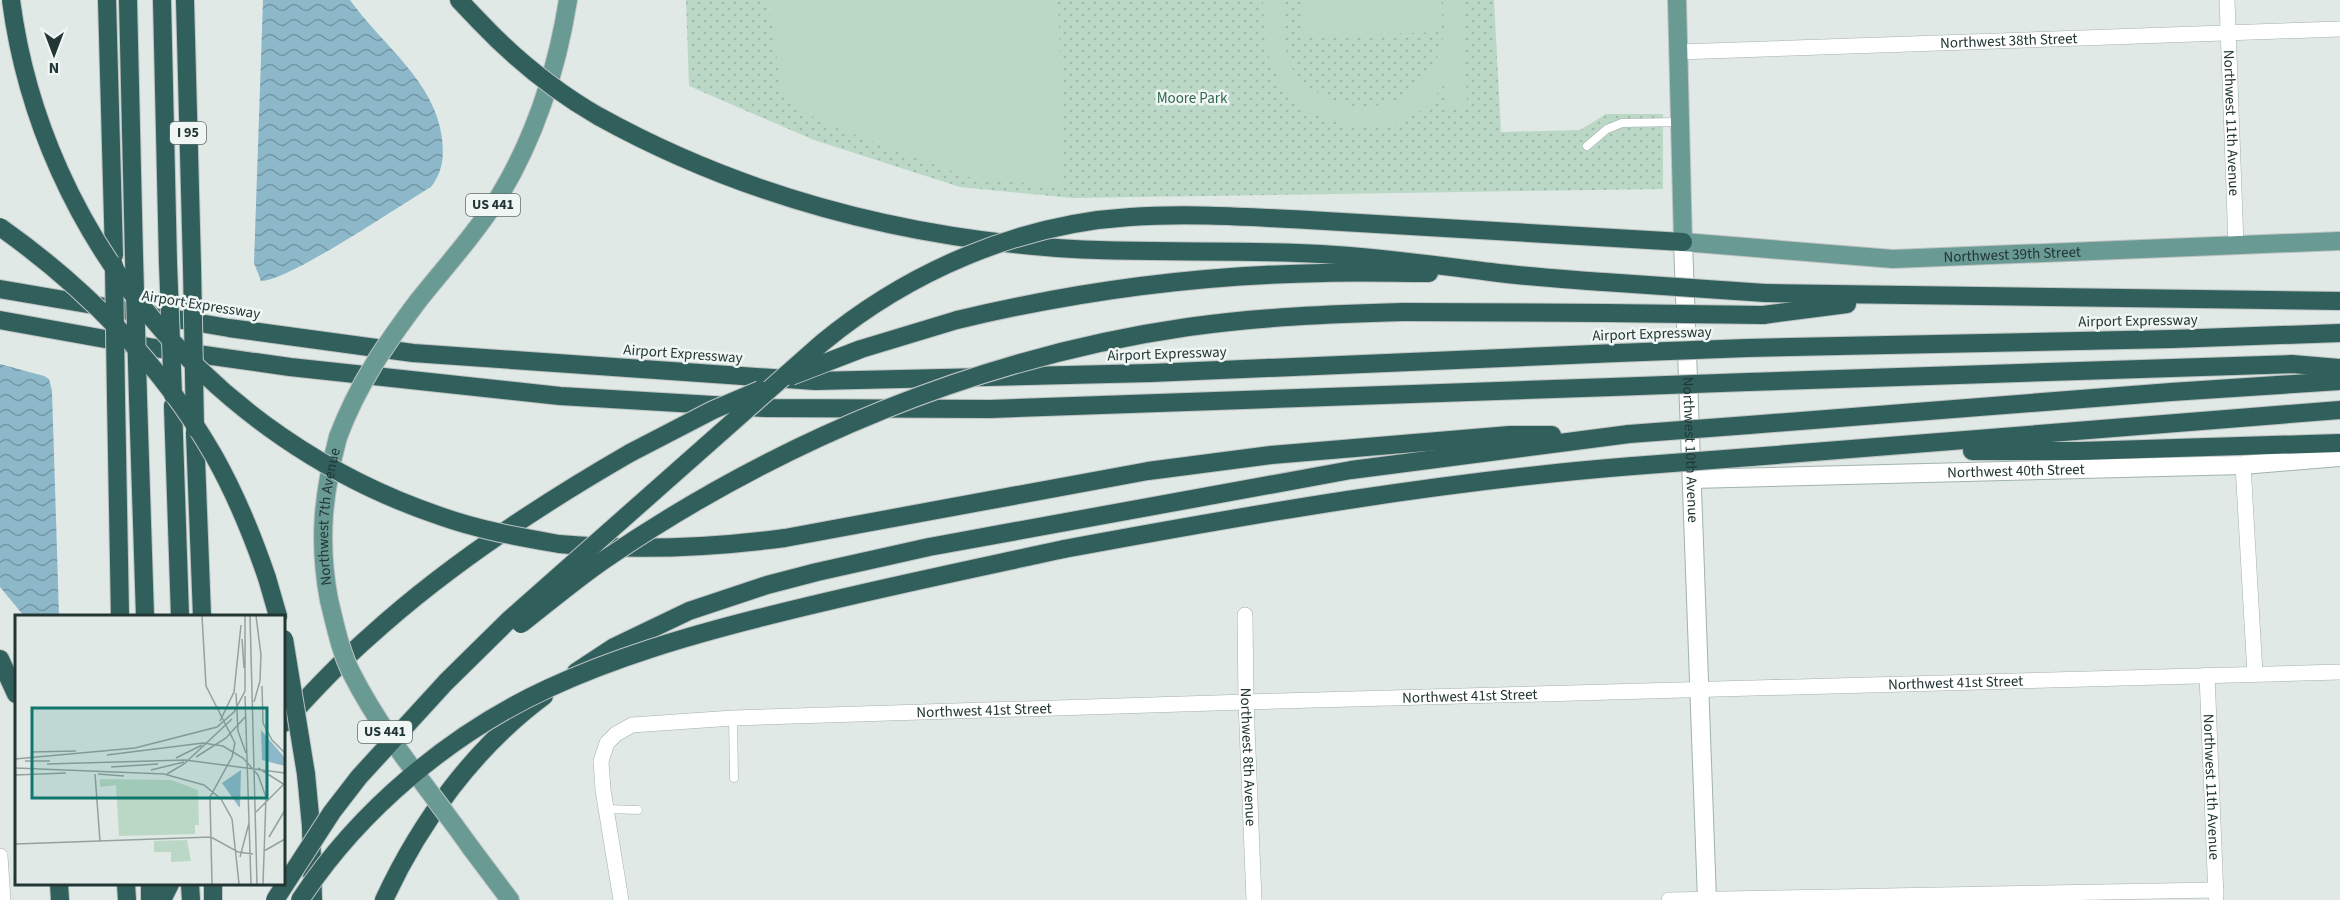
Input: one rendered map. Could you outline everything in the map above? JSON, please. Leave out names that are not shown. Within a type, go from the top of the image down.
[{"type":"highway","points":[[0,8],[9,0],[29,86],[51,150],[73,199],[114,269],[143,308],[207,377],[269,430],[326,465],[366,486],[449,519],[514,537],[559,544],[633,549],[731,545],[795,536],[1082,482],[1272,455],[1510,435],[1629,434]]},
{"type":"highway","points":[[107,0],[120,615]]},
{"type":"highway","points":[[128,0],[145,615]]},
{"type":"highway","points":[[162,0],[180,615]]},
{"type":"highway","name":"I 95","points":[[185,0],[195,433],[202,615]]},
{"type":"highway","points":[[459,0],[507,50],[566,98],[665,151],[771,192],[854,217],[943,235],[1059,248],[1285,252],[1387,258],[1493,272],[1765,293],[2340,301]]},
{"type":"highway","points":[[285,884],[326,820],[359,777],[446,682],[510,619],[844,325],[908,283],[973,253],[1027,236],[1093,221],[1160,215],[1308,220],[1683,242]]},
{"type":"highway","points":[[0,227],[54,268],[86,297],[126,337],[159,375],[214,456],[250,529],[278,615]]},
{"type":"highway","points":[[285,722],[324,679],[370,636],[449,571],[542,507],[630,453],[713,410],[812,367],[861,349],[957,320],[1084,294],[1233,277],[1323,273],[1493,272]]},
{"type":"highway","name":"Airport Expressway","points":[[0,289],[228,328],[414,353],[815,381],[1151,374],[1747,348],[2340,333]]},
{"type":"highway","points":[[446,682],[595,567],[715,490],[837,429],[897,405],[1014,365],[1128,338],[1239,321],[1403,312],[1763,315],[1914,296]]},
{"type":"highway","points":[[0,320],[155,348],[290,367],[560,396],[753,408],[990,410],[2292,364],[2340,368]]},
{"type":"highway","points":[[384,900],[394,877],[434,812],[467,768],[527,708],[614,646],[689,611],[807,574],[952,543],[1351,470],[1629,434],[2192,390],[2340,381]]},
{"type":"highway","points":[[300,900],[326,863],[354,830],[416,773],[459,740],[501,713],[548,688],[615,661],[720,628],[793,609],[1064,549],[1389,492],[1552,472],[2340,410]]},
{"type":"highway","points":[[1830,451],[2080,451],[2340,443]]},
{"type":"highway","points":[[285,645],[306,774],[311,826],[313,900]]},
{"type":"highway","points":[[0,659],[15,692]]},
{"type":"highway","points":[[59,885],[60,900]]},
{"type":"highway","points":[[126,885],[127,900]]},
{"type":"highway","points":[[162,900],[170,885]]},
{"type":"highway","points":[[190,885],[191,900]]},
{"type":"highway","points":[[275,900],[285,885]]},
{"type":"main road","name":"Northwest 7th Avenue","points":[[510,900],[430,789],[388,736],[351,672],[329,600],[322,555],[322,519],[338,436],[349,406],[366,374],[418,301],[486,214],[520,157],[538,117],[552,75],[568,0]]},
{"type":"main road","name":"Northwest 10th Avenue","points":[[1677,0],[1683,242]]},
{"type":"main road","name":"Northwest 39th Street","points":[[1683,242],[1893,259],[2340,241]]},
{"type":"street","name":"Northwest 11th Avenue","points":[[2227,0],[2236,245]]},
{"type":"street","name":"Northwest 38th Street","points":[[1678,52],[2340,29]]},
{"type":"street","name":"Northwest 10th Avenue","points":[[1683,242],[1707,900]]},
{"type":"street","name":"Northwest 40th Street","points":[[1692,479],[2243,465],[2340,457]]},
{"type":"street","points":[[2243,465],[2255,674]]},
{"type":"street","name":"Northwest 8th Avenue","points":[[1245,615],[1254,900]]},
{"type":"street","name":"Northwest 41st Street","points":[[606,809],[601,761],[606,743],[632,725],[732,718],[1246,702],[2340,672]]},
{"type":"street","name":"Northwest 11th Avenue","points":[[2207,675],[2216,895]]},
{"type":"street","points":[[606,809],[621,900]]},
{"type":"street","points":[[0,858],[3,900]]},
{"type":"street","points":[[1669,900],[2216,895]]},
{"type":"lane","points":[[1587,146],[1607,129],[1622,123],[1680,122]]},
{"type":"lane","points":[[732,718],[734,778]]},
{"type":"lane","points":[[606,809],[638,810]]},
{"type":"green space","name":"Moore Park","points":[[686,0],[1494,0],[1501,132],[1580,130],[1606,114],[1663,114],[1663,189],[1072,198],[960,187],[814,140],[689,86]]},
{"type":"green space","points":[[768,0],[1058,0],[1064,187],[968,177],[818,121],[782,92]]},
{"type":"green space","points":[[1263,0],[1283,0],[1287,52],[1292,68],[1299,77],[1329,100],[1340,104],[1364,106],[1393,103],[1406,96],[1419,84],[1434,64],[1442,44],[1443,0],[1463,0],[1467,106],[1447,108],[1445,84],[1420,111],[1407,119],[1388,125],[1363,127],[1338,123],[1314,114],[1292,98],[1273,67],[1266,39]]},
{"type":"green space","points":[[1303,0],[1438,0],[1439,32],[1304,37]]},
{"type":"water","points":[[263,0],[350,0],[405,64],[429,98],[437,117],[443,151],[442,164],[431,187],[319,256],[275,278],[261,281],[254,263]]},
{"type":"water","points":[[0,364],[44,376],[49,379],[52,391],[59,615],[23,615],[0,587]]}]
